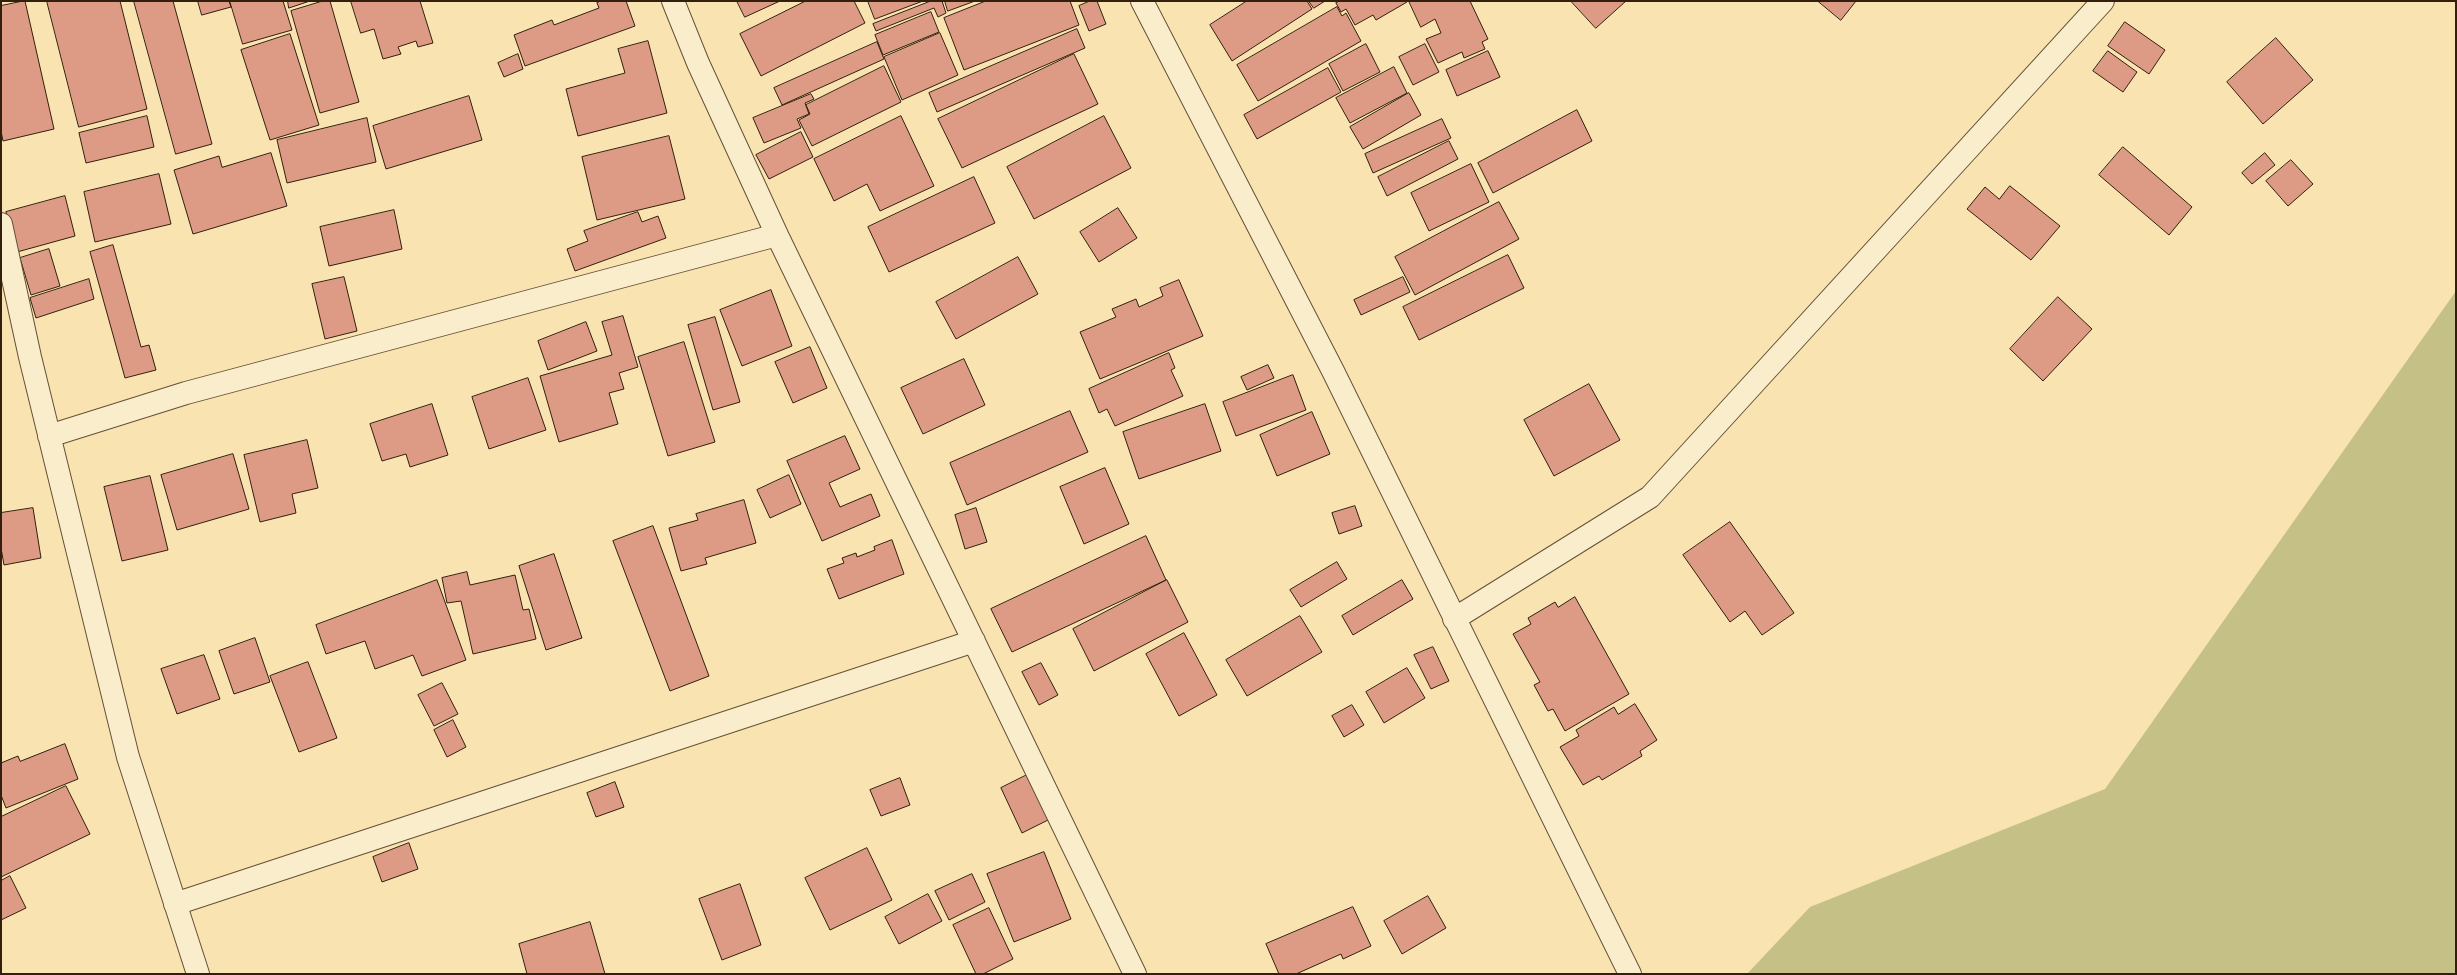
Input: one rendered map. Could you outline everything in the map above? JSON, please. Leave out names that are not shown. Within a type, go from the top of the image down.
[{"type":"street","points":[[673,1],[698,63],[777,235],[1135,974]]},
{"type":"street","points":[[1142,1],[1333,371],[1630,974]]},
{"type":"street","points":[[1454,619],[1650,497],[2103,1]]},
{"type":"street","points":[[1,224],[49,436],[128,757],[198,974]]},
{"type":"street","points":[[49,436],[186,393],[777,235]]},
{"type":"street","points":[[175,904],[974,641]]},
{"type":"shaded area","points":[[2456,291],[2456,974],[1747,974],[1810,907],[2105,789]]},
{"type":"building","points":[[25,1],[54,129],[3,141],[1,131],[1,6]]},
{"type":"building","points":[[47,1],[120,1],[147,109],[79,127]]},
{"type":"building","points":[[134,1],[173,1],[212,144],[176,154]]},
{"type":"building","points":[[198,1],[229,1],[231,7],[202,15]]},
{"type":"building","points":[[230,1],[283,1],[292,30],[243,44]]},
{"type":"building","points":[[288,1],[310,1],[289,8]]},
{"type":"building","points":[[323,1],[330,1],[359,102],[320,113],[291,11]]},
{"type":"building","points":[[351,1],[420,1],[433,43],[418,47],[416,41],[398,47],[401,54],[383,59],[374,29],[361,33]]},
{"type":"building","points":[[601,1],[626,1],[635,26],[525,66],[514,35],[552,20],[554,25],[599,8],[597,3]]},
{"type":"building","points":[[737,1],[780,1],[745,17]]},
{"type":"building","points":[[806,1],[854,1],[865,23],[761,76],[740,34]]},
{"type":"building","points":[[868,1],[923,1],[875,19]]},
{"type":"building","points":[[931,1],[942,1],[946,13],[938,17],[934,8],[876,31],[873,24]]},
{"type":"building","points":[[945,1],[975,1],[948,11]]},
{"type":"building","points":[[986,1],[1070,1],[1079,25],[964,70],[944,18]]},
{"type":"building","points":[[1090,1],[1097,1],[1106,24],[1089,31],[1079,6]]},
{"type":"building","points":[[1247,1],[1307,1],[1312,9],[1232,61],[1210,25]]},
{"type":"building","points":[[1309,1],[1325,1],[1314,8]]},
{"type":"building","points":[[1340,1],[1407,2],[1376,20],[1373,15],[1355,25],[1346,9],[1341,12],[1336,3]]},
{"type":"building","points":[[1409,1],[1470,1],[1488,39],[1482,42],[1485,49],[1464,58],[1462,52],[1438,63],[1426,39],[1441,33],[1435,19],[1421,27]]},
{"type":"building","points":[[1571,1],[1626,1],[1596,28]]},
{"type":"building","points":[[1818,1],[1856,1],[1841,20]]},
{"type":"building","points":[[1337,7],[1342,16],[1346,13],[1361,41],[1258,101],[1237,65]]},
{"type":"building","points":[[931,12],[939,32],[883,55],[875,35]]},
{"type":"building","points":[[2125,22],[2165,50],[2149,74],[2108,46]]},
{"type":"building","points":[[1077,29],[1085,48],[937,112],[929,93]]},
{"type":"building","points":[[940,33],[958,75],[902,100],[884,57]]},
{"type":"building","points":[[290,34],[319,125],[270,140],[241,50]]},
{"type":"building","points":[[2276,38],[2313,80],[2263,124],[2227,82]]},
{"type":"building","points":[[648,41],[667,113],[578,136],[566,89],[625,73],[618,49]]},
{"type":"building","points":[[877,42],[884,59],[782,105],[774,88]]},
{"type":"building","points":[[1366,44],[1380,72],[1343,91],[1329,64]]},
{"type":"building","points":[[1425,44],[1439,72],[1413,85],[1399,57]]},
{"type":"building","points":[[1488,51],[1500,77],[1457,96],[1446,70]]},
{"type":"building","points":[[2108,51],[2137,72],[2123,92],[2093,71]]},
{"type":"building","points":[[518,54],[523,69],[504,77],[498,63]]},
{"type":"building","points":[[1074,54],[1098,104],[962,168],[938,119]]},
{"type":"building","points":[[884,66],[901,102],[812,146],[799,120],[810,114],[806,105]]},
{"type":"building","points":[[1394,67],[1407,93],[1350,123],[1336,98]]},
{"type":"building","points":[[1328,68],[1341,92],[1257,139],[1244,115]]},
{"type":"building","points":[[1409,93],[1421,115],[1363,149],[1350,127]]},
{"type":"building","points":[[811,94],[814,99],[805,103],[809,114],[797,119],[801,128],[764,143],[753,118]]},
{"type":"building","points":[[469,96],[482,140],[386,169],[373,126]]},
{"type":"building","points":[[1577,110],[1592,141],[1493,193],[1478,163]]},
{"type":"building","points":[[147,116],[154,147],[86,163],[79,133]]},
{"type":"building","points":[[901,116],[934,186],[880,211],[867,184],[834,201],[814,159]]},
{"type":"building","points":[[1104,116],[1131,168],[1034,219],[1007,167]]},
{"type":"building","points":[[367,118],[376,162],[287,183],[277,140]]},
{"type":"building","points":[[1442,119],[1451,138],[1373,173],[1365,154]]},
{"type":"building","points":[[801,132],[813,157],[769,179],[756,155]]},
{"type":"building","points":[[669,136],[685,199],[597,220],[582,157]]},
{"type":"building","points":[[1449,141],[1458,159],[1387,196],[1378,177]]},
{"type":"building","points":[[2123,147],[2192,207],[2169,235],[2099,175]]},
{"type":"building","points":[[271,153],[287,206],[193,234],[174,170],[219,156],[222,167]]},
{"type":"building","points":[[2265,153],[2275,165],[2252,184],[2242,173]]},
{"type":"building","points":[[2291,160],[2313,184],[2288,206],[2266,181]]},
{"type":"building","points":[[1471,164],[1489,202],[1429,231],[1411,193]]},
{"type":"building","points":[[159,174],[171,224],[95,242],[84,192]]},
{"type":"building","points":[[974,177],[995,223],[889,272],[868,227]]},
{"type":"building","points":[[2010,186],[2060,226],[2031,260],[1967,209],[1985,187],[1999,199]]},
{"type":"building","points":[[65,196],[75,236],[17,252],[6,212]]},
{"type":"building","points":[[1499,202],[1519,239],[1415,295],[1395,257]]},
{"type":"building","points":[[1118,208],[1137,238],[1099,262],[1080,232]]},
{"type":"building","points":[[394,210],[402,249],[329,266],[320,227]]},
{"type":"building","points":[[638,212],[642,222],[658,216],[666,238],[575,271],[567,249],[588,241],[584,231]]},
{"type":"building","points":[[113,245],[141,347],[149,345],[156,370],[125,378],[90,252]]},
{"type":"building","points":[[49,249],[60,286],[31,295],[20,258]]},
{"type":"building","points":[[1508,255],[1524,288],[1419,340],[1403,307]]},
{"type":"building","points":[[1018,257],[1038,294],[956,339],[936,302]]},
{"type":"building","points":[[344,277],[357,331],[325,339],[312,284]]},
{"type":"building","points":[[1403,277],[1410,292],[1361,315],[1354,300]]},
{"type":"building","points":[[89,279],[94,299],[36,318],[30,298]]},
{"type":"building","points":[[1179,280],[1203,336],[1100,379],[1080,332],[1116,317],[1112,309],[1136,299],[1139,307],[1163,296],[1160,288]]},
{"type":"building","points":[[771,290],[792,346],[742,366],[720,310]]},
{"type":"building","points":[[2058,297],[2092,329],[2043,381],[2010,349]]},
{"type":"building","points":[[623,316],[638,367],[619,373],[624,389],[609,393],[618,424],[559,442],[540,376],[612,355],[602,322]]},
{"type":"building","points":[[715,317],[740,402],[713,410],[688,325]]},
{"type":"building","points":[[586,322],[597,351],[548,370],[538,341]]},
{"type":"building","points":[[684,342],[715,442],[668,456],[638,357]]},
{"type":"building","points":[[810,347],[827,388],[793,403],[775,362]]},
{"type":"building","points":[[1169,353],[1175,368],[1171,370],[1183,396],[1115,426],[1107,409],[1099,413],[1089,389]]},
{"type":"building","points":[[964,359],[985,405],[923,434],[901,388]]},
{"type":"building","points":[[1268,365],[1274,378],[1247,390],[1241,377]]},
{"type":"building","points":[[1293,375],[1306,410],[1236,436],[1223,402]]},
{"type":"building","points":[[528,378],[546,430],[489,449],[472,397]]},
{"type":"building","points":[[1589,384],[1620,440],[1554,476],[1524,420]]},
{"type":"building","points":[[432,404],[448,455],[410,467],[406,454],[382,461],[370,424]]},
{"type":"building","points":[[1205,404],[1221,451],[1139,479],[1123,432]]},
{"type":"building","points":[[1070,411],[1088,452],[967,505],[950,463]]},
{"type":"building","points":[[1312,412],[1330,454],[1277,476],[1260,435]]},
{"type":"building","points":[[845,436],[860,469],[829,483],[840,507],[871,494],[880,516],[822,541],[787,461]]},
{"type":"building","points":[[307,440],[318,488],[292,494],[296,513],[260,522],[244,455]]},
{"type":"building","points":[[233,454],[249,509],[177,530],[161,475]]},
{"type":"building","points":[[1105,468],[1129,524],[1084,544],[1060,487]]},
{"type":"building","points":[[789,475],[801,504],[770,518],[757,490]]},
{"type":"building","points":[[150,476],[168,550],[122,561],[104,487]]},
{"type":"building","points":[[744,500],[756,543],[705,558],[707,564],[681,571],[669,528],[698,520],[696,514]]},
{"type":"building","points":[[1355,506],[1362,526],[1339,534],[1332,513]]},
{"type":"building","points":[[33,508],[41,558],[4,565],[1,548],[1,513]]},
{"type":"building","points":[[976,508],[987,542],[965,549],[955,515]]},
{"type":"building","points":[[1730,522],[1794,613],[1762,635],[1745,611],[1730,622],[1683,555]]},
{"type":"building","points":[[653,526],[709,676],[670,691],[613,541]]},
{"type":"building","points":[[1146,536],[1166,580],[1012,652],[991,609]]},
{"type":"building","points":[[892,540],[904,574],[839,599],[827,569],[844,563],[842,558],[856,553],[857,557],[875,550],[874,547]]},
{"type":"building","points":[[554,554],[582,638],[546,650],[519,566]]},
{"type":"building","points":[[1337,562],[1347,579],[1301,607],[1290,590]]},
{"type":"building","points":[[467,572],[470,585],[515,575],[523,610],[529,609],[536,639],[473,654],[461,601],[447,603],[442,578]]},
{"type":"building","points":[[437,580],[466,660],[422,676],[413,655],[375,669],[365,641],[326,654],[316,625]]},
{"type":"building","points":[[1167,580],[1188,622],[1094,671],[1073,629]]},
{"type":"building","points":[[1402,580],[1413,599],[1353,635],[1342,616]]},
{"type":"building","points":[[1575,597],[1629,694],[1565,731],[1553,709],[1548,711],[1534,685],[1540,682],[1513,634],[1531,624],[1528,618],[1555,602],[1558,607]]},
{"type":"building","points":[[1300,616],[1322,652],[1247,696],[1226,660]]},
{"type":"building","points":[[1184,633],[1217,695],[1179,716],[1146,654]]},
{"type":"building","points":[[255,638],[270,682],[234,694],[219,651]]},
{"type":"building","points":[[1433,647],[1449,681],[1431,689],[1414,655]]},
{"type":"building","points":[[204,655],[220,699],[177,714],[161,669]]},
{"type":"building","points":[[308,662],[337,738],[299,752],[270,676]]},
{"type":"building","points":[[1041,663],[1058,695],[1039,705],[1022,672]]},
{"type":"building","points":[[1407,668],[1425,698],[1384,723],[1366,692]]},
{"type":"building","points":[[442,683],[458,714],[434,726],[418,695]]},
{"type":"building","points":[[1635,704],[1657,740],[1640,751],[1642,756],[1602,780],[1599,776],[1583,785],[1560,747],[1579,736],[1576,730],[1614,707],[1618,714]]},
{"type":"building","points":[[1352,705],[1364,725],[1344,737],[1332,716]]},
{"type":"building","points":[[453,720],[466,747],[447,757],[434,730]]},
{"type":"building","points":[[65,744],[78,779],[6,808],[1,795],[1,763],[18,756],[20,761]]},
{"type":"building","points":[[1033,772],[1054,817],[1022,833],[1001,788]]},
{"type":"building","points":[[900,778],[910,805],[881,816],[870,790]]},
{"type":"building","points":[[615,782],[624,807],[596,817],[587,793]]},
{"type":"building","points":[[66,786],[90,834],[1,877],[1,817]]},
{"type":"building","points":[[409,843],[418,869],[382,882],[373,857]]},
{"type":"building","points":[[867,848],[892,900],[830,930],[805,878]]},
{"type":"building","points":[[1044,852],[1071,919],[1014,942],[987,874]]},
{"type":"building","points":[[972,874],[985,902],[949,920],[935,891]]},
{"type":"building","points":[[10,876],[26,908],[1,920],[1,881]]},
{"type":"building","points":[[740,884],[761,945],[722,960],[699,899]]},
{"type":"building","points":[[928,894],[942,921],[899,944],[885,917]]},
{"type":"building","points":[[1428,896],[1446,928],[1402,954],[1384,921]]},
{"type":"building","points":[[1353,907],[1371,946],[1343,959],[1341,954],[1296,974],[1279,974],[1266,944]]},
{"type":"building","points":[[989,908],[1013,959],[983,974],[976,974],[953,925]]},
{"type":"building","points":[[590,922],[605,974],[527,974],[519,944]]}]
